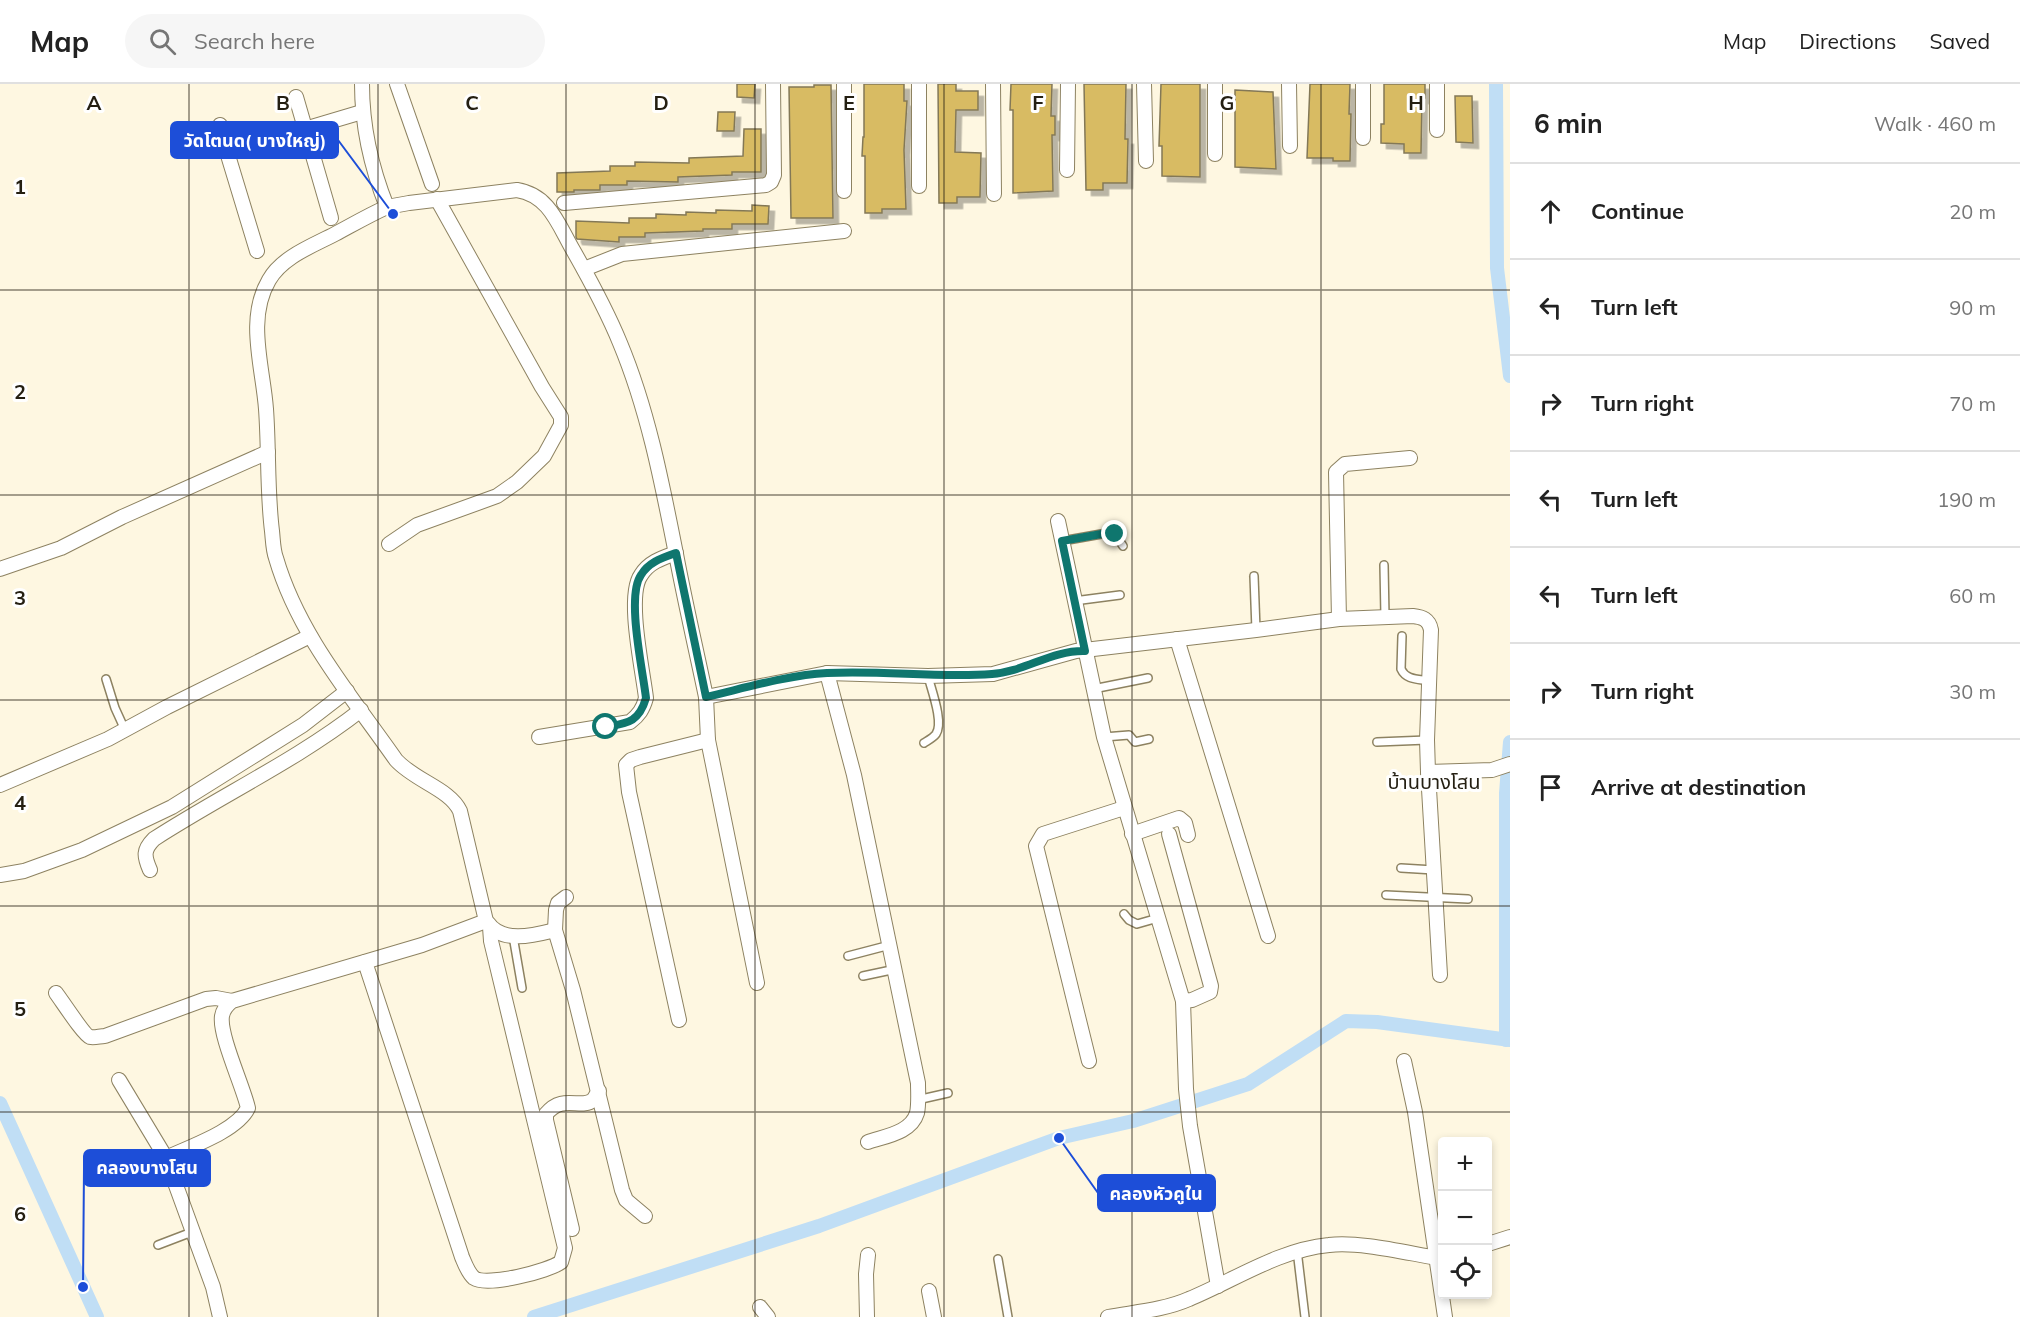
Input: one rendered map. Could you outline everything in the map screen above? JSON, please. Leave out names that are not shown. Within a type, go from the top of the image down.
[{"type":"street","points":[[362,84],[364,131],[387,207]]},
{"type":"street","points":[[397,84],[432,184]]},
{"type":"street","points":[[564,203],[766,185],[771,182],[774,175],[773,84]]},
{"type":"street","points":[[844,84],[844,191]]},
{"type":"street","points":[[919,84],[919,186]]},
{"type":"street","points":[[993,84],[994,194]]},
{"type":"street","points":[[1067,170],[1068,84]]},
{"type":"street","points":[[1144,84],[1146,161]]},
{"type":"street","points":[[1215,84],[1215,154]]},
{"type":"street","points":[[1289,84],[1290,146]]},
{"type":"street","points":[[1363,138],[1364,84]]},
{"type":"street","points":[[1437,84],[1437,130]]},
{"type":"street","points":[[296,97],[331,219]]},
{"type":"street","points":[[227,152],[362,112]]},
{"type":"street","points":[[220,125],[256,251]]},
{"type":"street","points":[[365,962],[462,1257],[470,1273],[475,1278],[490,1281],[544,1270],[561,1262],[565,1248],[460,811],[456,802],[445,793],[405,770],[347,691],[310,636],[275,557],[270,513],[266,409],[257,314],[269,278],[282,264],[294,255],[369,215],[387,207],[517,190],[534,194],[542,199],[550,209],[584,269],[620,342],[638,393],[660,473],[706,697],[708,740],[757,983]]},
{"type":"street","points":[[389,544],[417,525],[497,496],[517,482],[544,456],[561,426],[561,417],[437,199]]},
{"type":"street","points":[[584,269],[606,259],[632,252],[844,231]]},
{"type":"street","points":[[0,569],[61,548],[122,517],[268,452]]},
{"type":"street","points":[[1339,619],[1336,472],[1338,467],[1345,464],[1410,458]]},
{"type":"street","points":[[1058,521],[1104,737],[1184,1001],[1186,1089],[1190,1126],[1218,1286]]},
{"type":"street","points":[[539,737],[630,723],[643,709],[646,698],[635,613],[635,591],[640,576],[649,566],[676,553]]},
{"type":"street","points":[[706,697],[807,675],[827,673],[927,676],[1002,673],[1064,652],[1339,619],[1422,617],[1427,621],[1431,630],[1427,740],[1440,975]]},
{"type":"street","points":[[0,785],[98,743],[310,636]]},
{"type":"street","points":[[1177,639],[1268,936]]},
{"type":"street","points":[[827,673],[854,775],[918,1083],[917,1113],[910,1125],[902,1131],[868,1142]]},
{"type":"street","points":[[0,875],[24,871],[82,850],[172,807],[303,725],[347,691]]},
{"type":"street","points":[[150,870],[145,852],[146,847],[154,839],[341,726],[361,710]]},
{"type":"street","points":[[679,1020],[629,792],[626,765],[631,760],[640,757],[708,740]]},
{"type":"street","points":[[1428,772],[1492,770],[1510,764]]},
{"type":"street","points":[[1089,1061],[1036,846],[1043,834],[1124,808]]},
{"type":"street","points":[[1132,834],[1179,818],[1185,823],[1188,835]]},
{"type":"street","points":[[1169,834],[1211,986],[1210,992],[1203,997],[1184,1001]]},
{"type":"street","points":[[566,897],[558,903],[555,930],[573,990],[622,1190],[626,1200],[645,1216]]},
{"type":"street","points":[[488,924],[501,933],[513,936],[555,930]]},
{"type":"street","points":[[56,993],[87,1036],[94,1038],[206,999],[232,1001],[488,924]]},
{"type":"street","points":[[166,1158],[222,1132],[242,1118],[248,1108],[222,1020],[222,1013],[232,1001]]},
{"type":"street","points":[[1404,1061],[1438,1245]]},
{"type":"street","points":[[119,1080],[166,1158],[213,1287],[220,1317]]},
{"type":"street","points":[[572,1229],[546,1114],[557,1104],[594,1100],[599,1091]]},
{"type":"street","points":[[1492,1243],[1510,1237]]},
{"type":"street","points":[[1108,1317],[1160,1312],[1261,1264],[1297,1250],[1332,1244],[1438,1257]]},
{"type":"street","points":[[867,1317],[868,1256]]},
{"type":"street","points":[[929,1291],[934,1317]]},
{"type":"street","points":[[1444,1299],[1445,1317]]},
{"type":"lane","points":[[1062,541],[1107,533],[1115,534],[1123,546]]},
{"type":"lane","points":[[1384,565],[1385,617]]},
{"type":"lane","points":[[1254,576],[1256,630]]},
{"type":"lane","points":[[1074,601],[1120,595]]},
{"type":"lane","points":[[1402,636],[1401,669],[1403,673],[1415,679],[1429,681]]},
{"type":"lane","points":[[924,744],[936,734],[939,726],[927,676]]},
{"type":"lane","points":[[1093,689],[1148,678]]},
{"type":"lane","points":[[106,679],[125,730]]},
{"type":"lane","points":[[1104,737],[1129,735],[1135,742],[1149,739]]},
{"type":"lane","points":[[1377,742],[1427,740]]},
{"type":"lane","points":[[1401,868],[1434,870]]},
{"type":"lane","points":[[1386,895],[1468,899]]},
{"type":"lane","points":[[1124,914],[1137,924],[1158,918]]},
{"type":"lane","points":[[513,936],[522,988]]},
{"type":"lane","points":[[848,956],[890,945]]},
{"type":"lane","points":[[863,976],[896,969]]},
{"type":"lane","points":[[917,1100],[948,1094]]},
{"type":"lane","points":[[158,1245],[192,1232]]},
{"type":"lane","points":[[1297,1250],[1305,1317]]},
{"type":"lane","points":[[998,1259],[1008,1317]]},
{"type":"building","points":[[737,84],[755,84],[754,98],[737,97]]},
{"type":"building","points":[[864,84],[904,84],[904,101],[907,101],[904,150],[906,209],[882,209],[882,213],[865,213],[865,156],[862,156]]},
{"type":"building","points":[[938,84],[956,84],[956,91],[978,91],[978,110],[956,110],[955,152],[981,153],[980,197],[957,197],[957,203],[939,203]]},
{"type":"building","points":[[1011,84],[1052,84],[1051,116],[1055,116],[1055,135],[1052,135],[1053,191],[1013,193]]},
{"type":"building","points":[[1084,84],[1126,84],[1127,183],[1103,183],[1103,190],[1086,190]]},
{"type":"building","points":[[1161,84],[1200,84],[1200,177],[1162,176],[1162,146],[1159,146]]},
{"type":"building","points":[[1310,84],[1350,84],[1350,161],[1333,161],[1333,158],[1307,158]]},
{"type":"building","points":[[1384,84],[1425,84],[1425,98],[1422,98],[1421,153],[1404,153],[1404,144],[1381,143],[1381,124],[1384,124]]},
{"type":"building","points":[[814,85],[831,85],[833,218],[791,218],[789,87],[814,87]]},
{"type":"building","points":[[1235,90],[1273,92],[1276,169],[1235,167]]},
{"type":"building","points":[[1455,96],[1472,96],[1473,143],[1456,142]]},
{"type":"building","points":[[718,112],[735,112],[734,131],[717,131]]},
{"type":"building","points":[[744,129],[761,129],[761,172],[678,177],[678,182],[627,181],[627,185],[600,185],[600,190],[557,192],[557,173],[610,171],[610,166],[635,166],[635,162],[689,163],[689,158],[743,156]]},
{"type":"building","points":[[752,205],[769,206],[768,224],[732,224],[732,229],[645,233],[645,237],[619,237],[619,242],[577,239],[576,237],[576,221],[629,223],[629,218],[656,218],[656,214],[716,213],[716,210],[752,211]]},
{"type":"waterway","points":[[1496,84],[1497,268],[1510,376]]},
{"type":"waterway","points":[[1506,1040],[1506,793],[1510,742]]},
{"type":"waterway","points":[[534,1317],[819,1226],[1059,1138],[1133,1121],[1248,1084],[1346,1021],[1377,1022],[1510,1040]]},
{"type":"waterway","points":[[0,1103],[97,1317]]},
{"type":"place","name":"วัดโตนด( บางใหญ่)","points":[[393,214]]},
{"type":"place","name":"คลองหัวคูใน","points":[[1059,1138]]},
{"type":"place","name":"คลองบางโสน","points":[[83,1287]]},
{"type":"district","name":"บ้านบางโสน","points":[[1434,781]]},
{"type":"route","points":[[606,727],[630,723],[643,709],[646,698],[635,613],[635,591],[640,576],[649,566],[676,553],[706,697],[807,675],[827,673],[927,676],[1002,673],[1064,652],[1085,651],[1062,541],[1107,533],[1115,534]]}]
